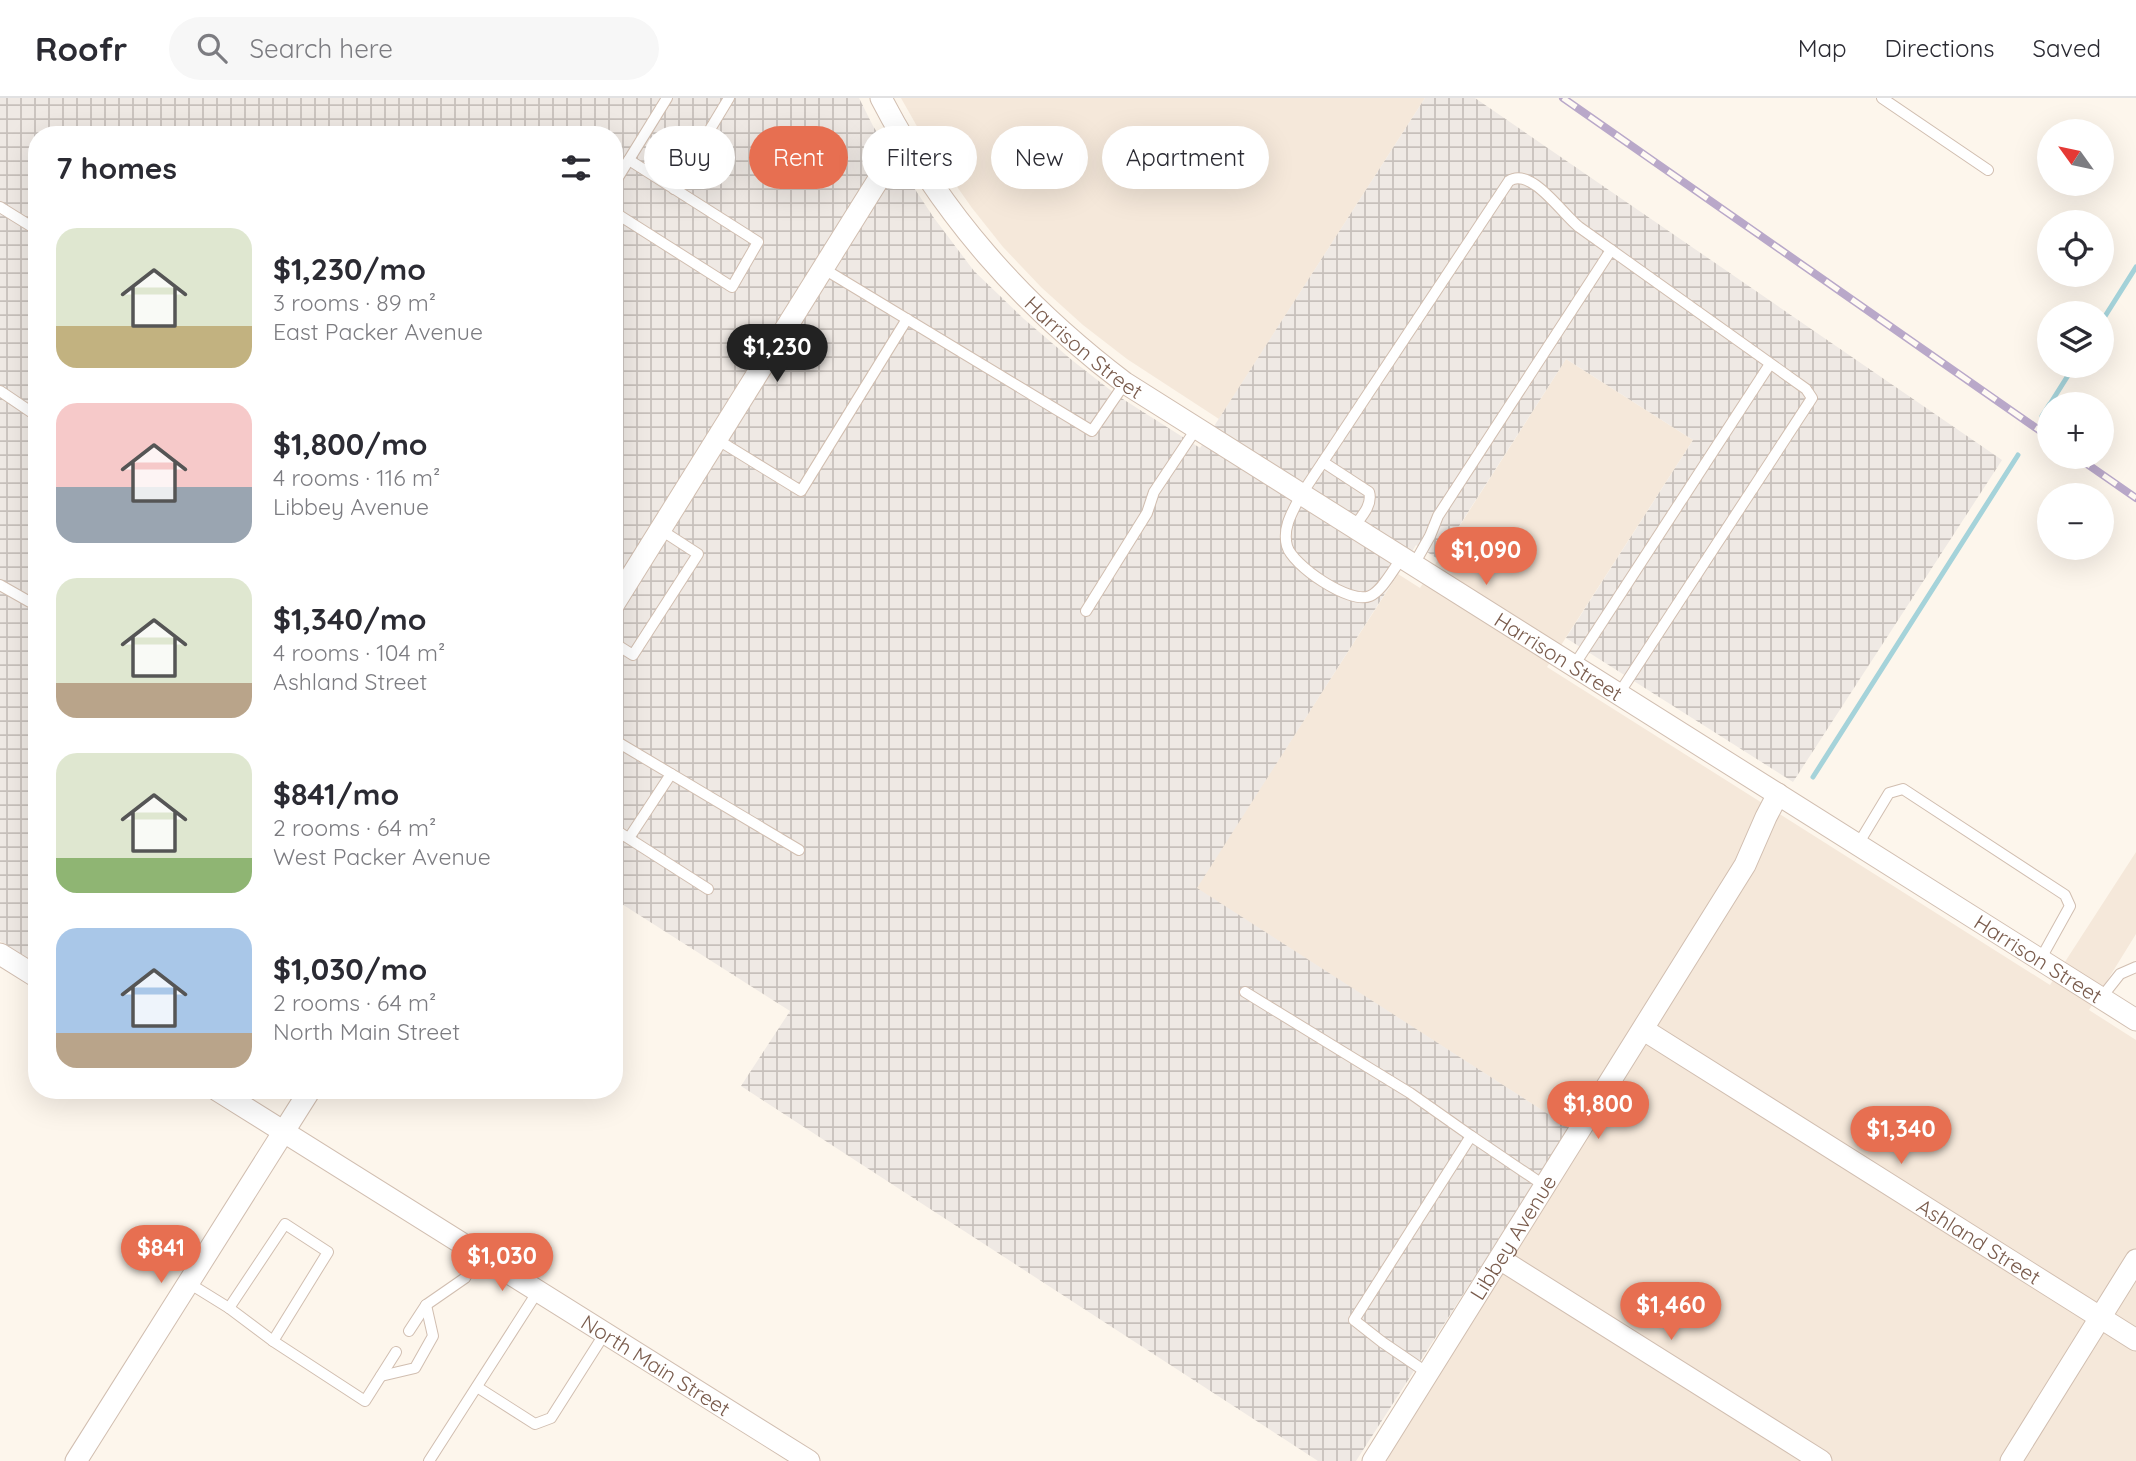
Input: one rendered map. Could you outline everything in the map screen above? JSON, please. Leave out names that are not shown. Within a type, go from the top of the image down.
[{"type":"street","name":"Harrison Street","points":[[881,98],[896,126]]},
{"type":"street","points":[[623,590],[873,189]]},
{"type":"street","name":"Harrison Street","points":[[936,189],[960,224],[1042,315],[1125,383],[2136,1020]]},
{"type":"street","name":"Libbey Avenue","points":[[1373,1461],[1745,865],[1779,794]]},
{"type":"street","points":[[0,954],[28,971]]},
{"type":"street","name":"Ashland Street","points":[[1644,1030],[2136,1340]]},
{"type":"street","name":"North Main Street","points":[[231,1099],[809,1461]]},
{"type":"street","points":[[76,1461],[304,1099]]},
{"type":"street","points":[[1500,1259],[1821,1461]]},
{"type":"street","points":[[2011,1461],[2136,1260]]},
{"type":"lane","points":[[623,170],[667,98]]},
{"type":"lane","points":[[712,126],[729,98]]},
{"type":"lane","points":[[1882,98],[1987,170]]},
{"type":"lane","points":[[629,160],[644,170]]},
{"type":"lane","points":[[1611,250],[1438,516],[1430,536],[1407,562],[1370,596],[1352,597],[1337,590],[1294,560],[1287,549],[1285,537],[1287,525],[1301,495],[1509,181],[1514,177],[1523,178],[1550,195],[1568,219],[1806,388],[1812,398],[1618,695]]},
{"type":"lane","points":[[623,218],[732,286],[758,242],[674,189]]},
{"type":"lane","points":[[0,207],[28,224]]},
{"type":"lane","points":[[824,269],[1092,431],[1125,383]]},
{"type":"lane","points":[[718,440],[801,491],[907,319]]},
{"type":"lane","points":[[1573,667],[1770,364]]},
{"type":"lane","points":[[0,391],[28,410]]},
{"type":"lane","points":[[1086,611],[1147,513],[1153,492],[1196,429]]},
{"type":"lane","points":[[1323,462],[1369,492],[1371,498],[1368,506],[1353,528]]},
{"type":"lane","points":[[623,649],[633,655],[698,554],[661,530]]},
{"type":"lane","points":[[0,585],[28,601]]},
{"type":"lane","points":[[623,745],[799,850]]},
{"type":"lane","points":[[629,838],[671,774]]},
{"type":"lane","points":[[1857,846],[1889,793],[1903,789],[2065,895],[2070,906],[2040,960]]},
{"type":"lane","points":[[623,834],[708,890]]},
{"type":"lane","points":[[2101,998],[2120,974],[2136,967]]},
{"type":"lane","points":[[1245,992],[1410,1093],[1545,1186]]},
{"type":"lane","points":[[1429,1374],[1354,1320],[1471,1136]]},
{"type":"lane","points":[[229,1308],[285,1224],[328,1252],[273,1341]]},
{"type":"lane","points":[[409,1331],[426,1305],[465,1278],[478,1254]]},
{"type":"lane","points":[[187,1282],[365,1401],[396,1352]]},
{"type":"lane","points":[[429,1461],[538,1291]]},
{"type":"lane","points":[[381,1376],[415,1368],[433,1336],[426,1305]]},
{"type":"lane","points":[[477,1387],[535,1424],[551,1418],[605,1333]]},
{"type":"shaded area","points":[[0,98],[859,98],[873,126],[862,126],[862,189],[915,189],[974,271],[1024,319],[1118,396],[1200,448],[1425,98],[1475,98],[2002,460],[1793,782],[1566,638],[1693,440],[1566,359],[1438,559],[1416,545],[1197,888],[1570,1128],[1356,1461],[1318,1461],[741,1086],[790,1011],[623,905],[623,126],[28,126],[28,958],[0,941]]},
{"type":"shaded area","points":[[901,98],[1425,98],[1219,419],[1127,359],[1083,325],[1042,288],[1003,247],[959,189],[977,189],[977,126],[917,126]]},
{"type":"shaded area","points":[[1566,359],[1693,440],[1547,667],[2050,985],[2136,852],[2136,934],[2089,1010],[2136,1040],[2136,1461],[1387,1461],[1392,1448],[1585,1138],[1196,888],[1398,574],[1420,588]]},
{"type":"waterway","points":[[2114,302],[2136,267]]},
{"type":"waterway","points":[[2058,392],[2066,378]]},
{"type":"waterway","points":[[1813,777],[2018,455]]},
{"type":"railway","points":[[1563,98],[2037,429]]},
{"type":"railway","points":[[2094,469],[2136,498]]}]
